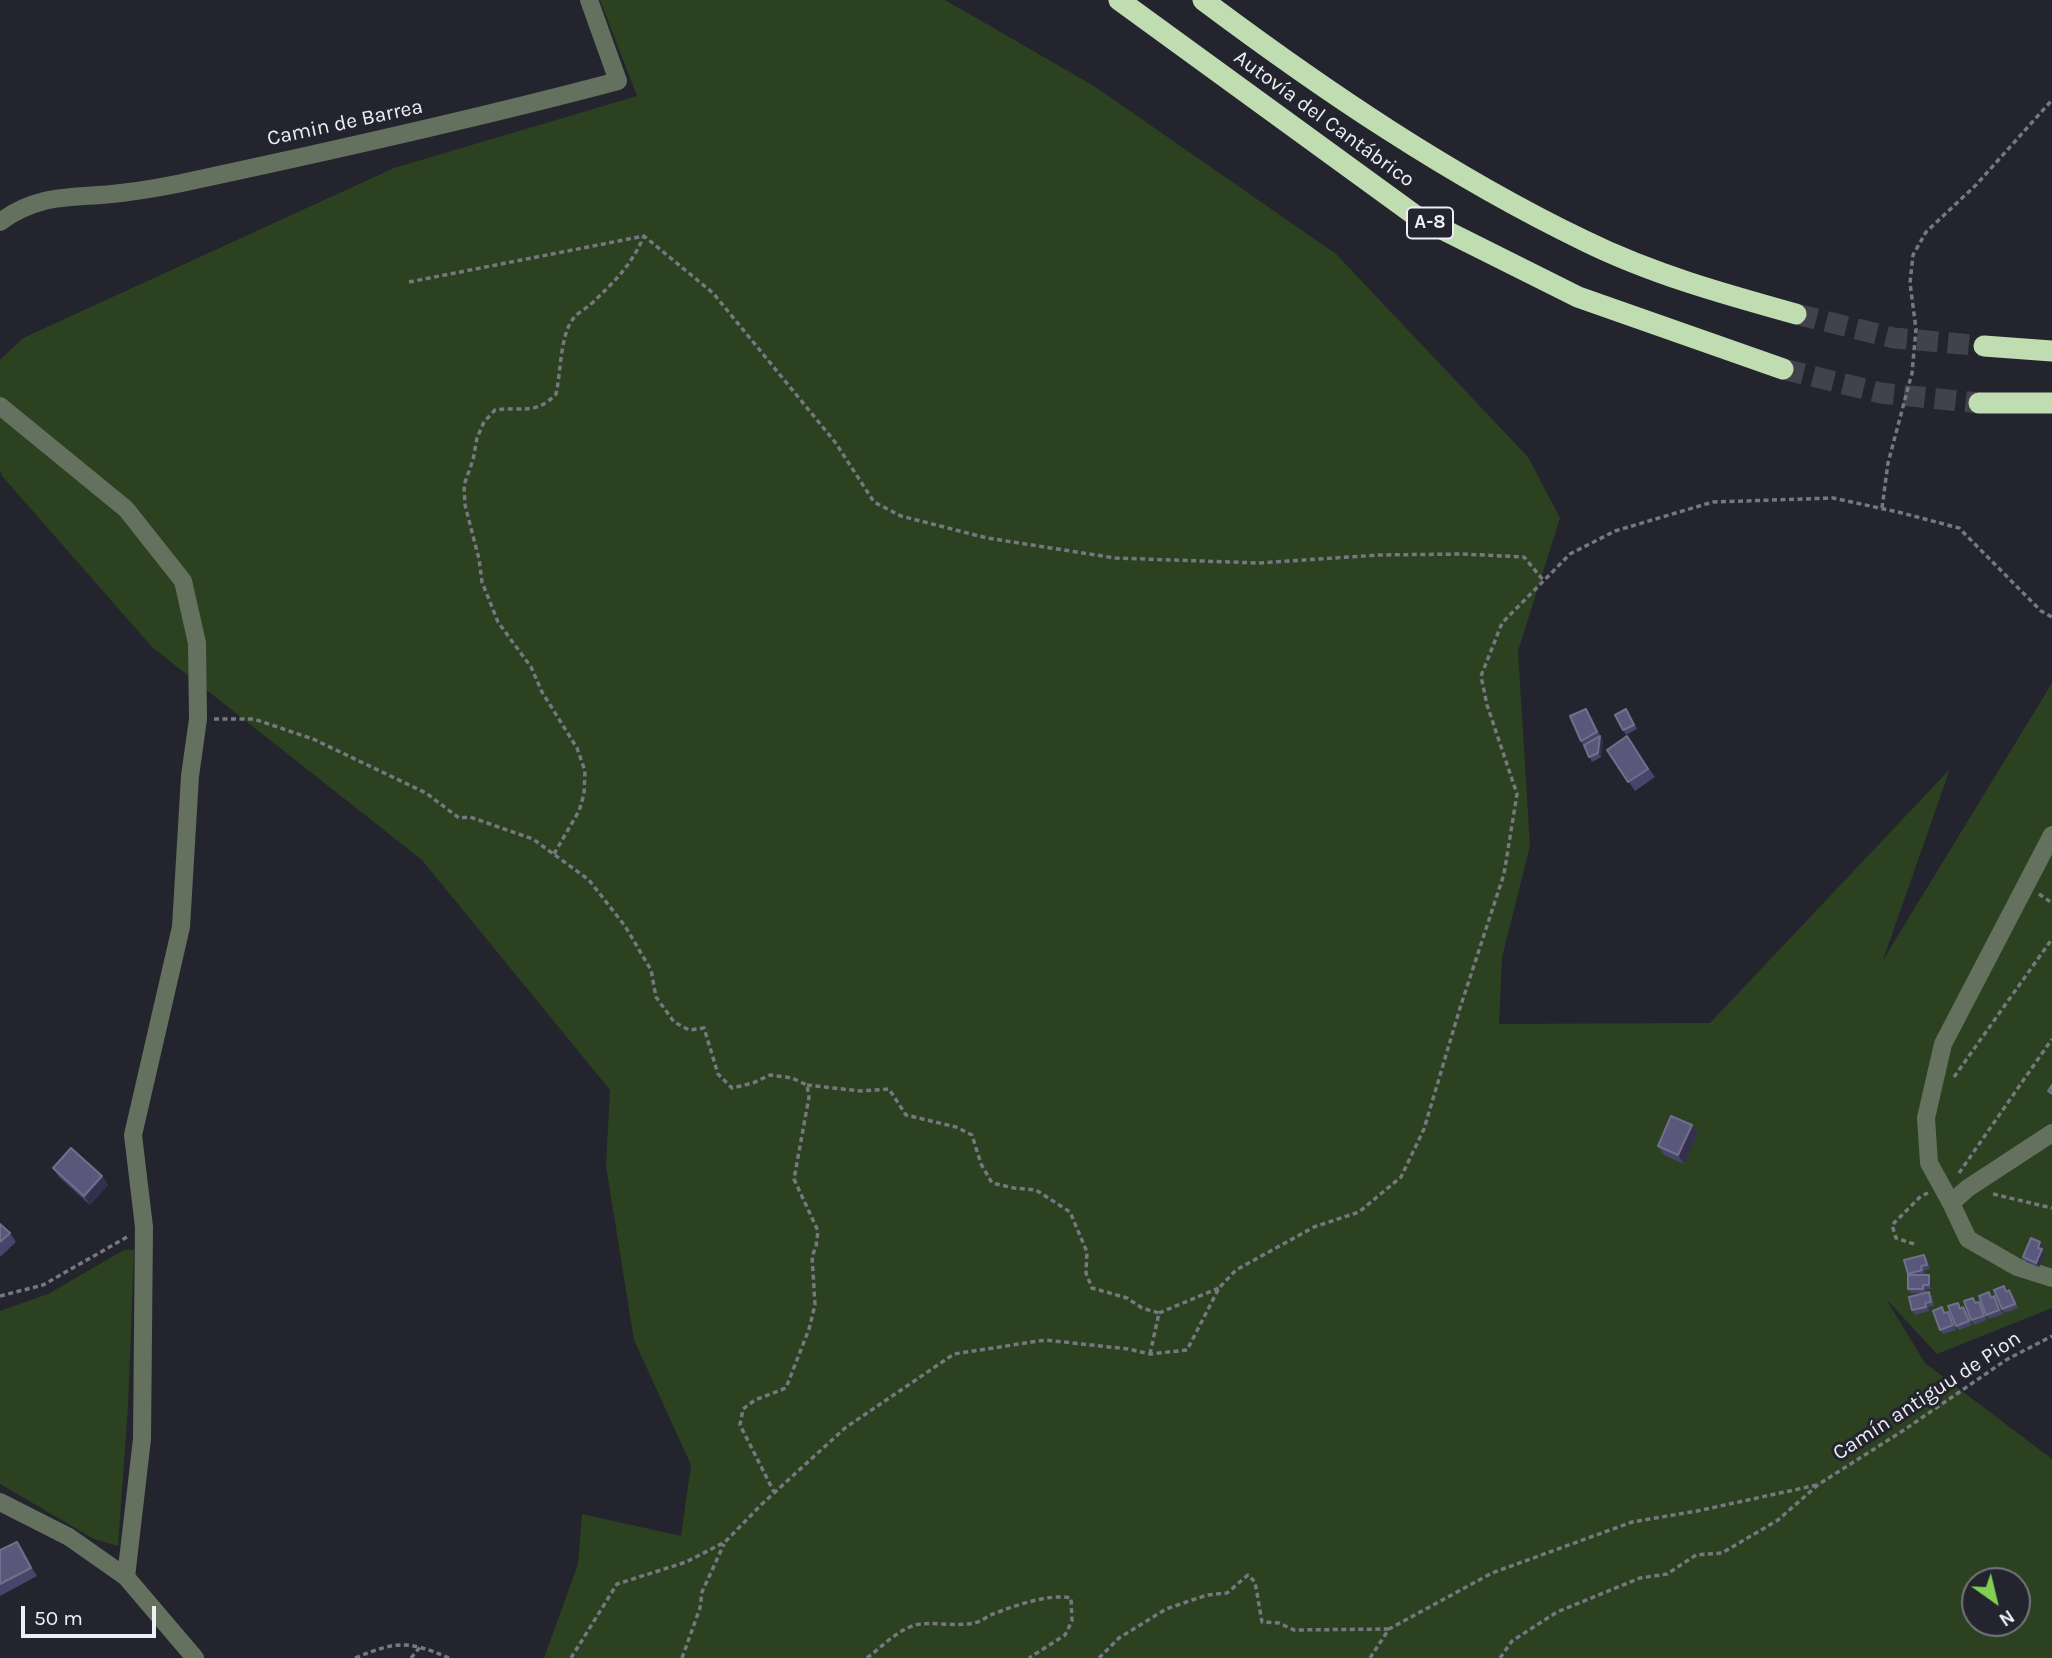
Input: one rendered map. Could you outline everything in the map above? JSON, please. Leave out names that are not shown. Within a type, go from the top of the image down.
[{"type":"highway","name":"Autovía del Cantábrico","points":[[1119,0],[1416,216],[1578,297],[1783,369]]},
{"type":"highway","name":"Autovía del Cantábrico","points":[[1203,0],[1290,65],[1461,174],[1586,242],[1695,286],[1796,314]]},
{"type":"highway","points":[[2052,344],[1984,345],[2052,351]]},
{"type":"highway","points":[[2020,402],[2052,413]]},
{"type":"highway","points":[[1979,403],[2052,403]]},
{"type":"street","name":"Camin de Barrea","points":[[0,222],[17,209],[40,201],[122,193],[198,180],[482,117],[618,80],[589,0]]},
{"type":"street","points":[[0,406],[126,509],[183,581],[197,643],[198,719],[190,776],[181,927],[133,1135],[144,1227],[142,1438],[126,1577]]},
{"type":"street","points":[[2052,835],[1943,1044],[1926,1118],[1929,1163],[1968,1239],[2017,1267],[2052,1278]]},
{"type":"street","points":[[1951,1203],[1968,1188],[2052,1133]]},
{"type":"street","points":[[0,1502],[69,1537],[126,1577],[195,1658]]},
{"type":"path","points":[[1882,508],[1888,463],[1912,373],[1916,329],[1910,283],[1913,255],[1926,232],[1976,186],[2052,100]]},
{"type":"path","points":[[644,236],[713,293],[835,442],[874,502],[901,516],[987,538],[1115,558],[1259,564],[1380,555],[1463,554],[1524,557],[1544,581]]},
{"type":"path","points":[[409,282],[644,236]]},
{"type":"path","points":[[554,854],[579,811],[584,794],[585,771],[577,748],[542,692],[531,667],[498,622],[486,596],[465,505],[464,485],[477,438],[484,422],[495,410],[510,407],[537,408],[556,394],[562,349],[574,317],[589,306],[628,267],[644,236]]},
{"type":"path","points":[[571,1658],[617,1584],[686,1562],[725,1542],[774,1492],[845,1427],[954,1354],[1045,1340],[1150,1354],[1186,1350],[1219,1288],[1236,1270],[1314,1227],[1359,1212],[1401,1177],[1424,1129],[1504,874],[1517,794],[1487,705],[1481,676],[1502,623],[1570,554],[1615,531],[1713,502],[1833,498],[1959,528],[2041,611],[2052,617]]},
{"type":"path","points":[[198,719],[254,719],[313,739],[426,793],[459,818],[470,817],[533,839],[589,880],[625,926],[651,970],[656,997],[674,1021],[689,1030],[704,1028],[718,1074],[732,1088],[753,1083],[770,1074],[792,1078],[807,1085],[860,1091],[889,1089],[906,1115],[956,1127],[972,1135],[981,1164],[992,1183],[1036,1190],[1070,1212],[1087,1252],[1086,1273],[1092,1287],[1127,1298],[1142,1308],[1159,1313],[1219,1288]]},
{"type":"path","points":[[1949,1084],[2052,939]]},
{"type":"path","points":[[1914,1244],[1896,1238],[1892,1225],[1921,1196],[1935,1190],[1951,1203],[1956,1178],[1968,1158],[2052,1039]]},
{"type":"path","points":[[774,1492],[740,1425],[743,1409],[755,1399],[786,1388],[809,1329],[815,1305],[812,1256],[818,1231],[794,1179],[809,1097],[807,1085]]},
{"type":"path","points":[[1968,1188],[2052,1208]]},
{"type":"path","points":[[0,1296],[43,1285],[144,1227]]},
{"type":"path","points":[[1150,1354],[1159,1313]]},
{"type":"path","name":"Camín antiguu de Pion","points":[[1819,1484],[2006,1360],[2052,1336]]},
{"type":"path","points":[[1370,1658],[1390,1629],[1492,1573],[1632,1522],[1697,1511],[1819,1484]]},
{"type":"path","points":[[1500,1658],[1512,1641],[1556,1612],[1640,1578],[1667,1574],[1696,1555],[1722,1553],[1778,1520],[1819,1484]]},
{"type":"path","points":[[682,1658],[700,1608],[702,1592],[725,1542]]},
{"type":"path","points":[[1099,1658],[1119,1639],[1166,1609],[1207,1595],[1227,1593],[1248,1575],[1255,1582],[1262,1622],[1279,1623],[1294,1630],[1390,1629]]},
{"type":"path","points":[[867,1658],[898,1632],[919,1623],[945,1626],[976,1623],[993,1614],[1048,1596],[1071,1598],[1072,1621],[1065,1634],[1029,1658]]},
{"type":"path","points":[[355,1658],[389,1645],[421,1646],[449,1658]]},
{"type":"path","points":[[411,1658],[421,1646]]},
{"type":"green space","points":[[600,0],[945,0],[1094,86],[1336,254],[1528,457],[1560,518],[1518,651],[1530,846],[1502,957],[1499,1024],[1710,1023],[1950,769],[1883,960],[2052,683],[2052,1308],[1937,1354],[1886,1299],[1925,1363],[2052,1459],[2052,1658],[544,1658],[578,1564],[582,1514],[681,1536],[691,1465],[634,1340],[606,1166],[610,1090],[422,860],[152,647],[2,476],[0,470],[0,360],[23,338],[394,168],[637,96]]},
{"type":"green space","points":[[124,1250],[134,1250],[128,1407],[118,1546],[94,1539],[0,1484],[0,1311],[48,1294]]},
{"type":"building","points":[[1586,709],[1597,732],[1581,741],[1570,716]]},
{"type":"building","points":[[1626,709],[1634,725],[1623,730],[1615,715]]},
{"type":"building","points":[[1600,736],[1598,753],[1589,757],[1584,745]]},
{"type":"building","points":[[1627,736],[1648,769],[1628,782],[1607,750]]},
{"type":"building","points":[[1671,1116],[1692,1125],[1678,1155],[1658,1146]]},
{"type":"building","points":[[71,1148],[102,1176],[84,1196],[53,1168]]},
{"type":"building","points":[[0,1224],[10,1233],[0,1242]]},
{"type":"building","points":[[2031,1238],[2040,1242],[2038,1248],[2042,1249],[2036,1263],[2023,1257]]},
{"type":"building","points":[[1924,1255],[1927,1265],[1921,1266],[1922,1270],[1908,1274],[1904,1260]]},
{"type":"building","points":[[1908,1275],[1929,1275],[1929,1285],[1923,1285],[1923,1289],[1908,1289]]},
{"type":"building","points":[[2004,1286],[2006,1292],[2009,1290],[2015,1304],[2002,1309],[1994,1290]]},
{"type":"building","points":[[1929,1292],[1931,1302],[1925,1303],[1926,1307],[1912,1310],[1909,1297]]},
{"type":"building","points":[[1989,1292],[1991,1298],[1994,1296],[1999,1310],[1986,1315],[1979,1296]]},
{"type":"building","points":[[1973,1298],[1975,1303],[1979,1302],[1984,1316],[1971,1320],[1964,1301]]},
{"type":"building","points":[[1958,1303],[1960,1309],[1963,1307],[1969,1321],[1956,1326],[1948,1306]]},
{"type":"building","points":[[1942,1307],[1944,1313],[1948,1312],[1953,1325],[1940,1330],[1933,1311]]},
{"type":"building","points":[[17,1542],[31,1568],[0,1584],[0,1550]]},
{"type":"tunnel","points":[[1796,314],[1894,338],[1984,346]]},
{"type":"tunnel","points":[[1783,369],[1881,393],[1979,403]]}]
